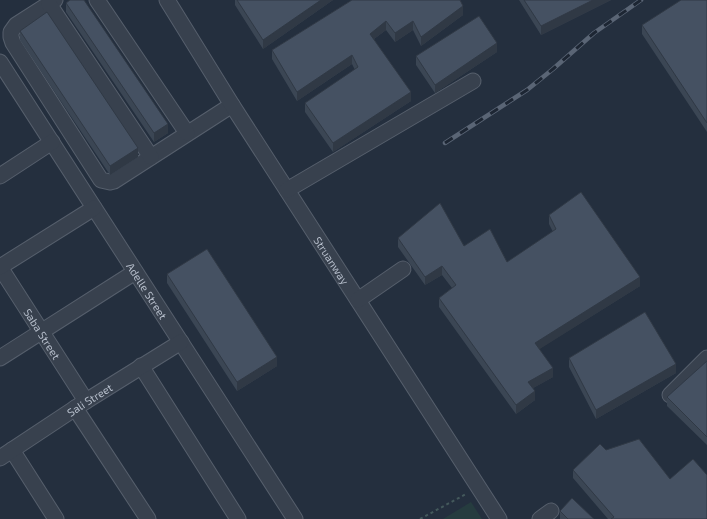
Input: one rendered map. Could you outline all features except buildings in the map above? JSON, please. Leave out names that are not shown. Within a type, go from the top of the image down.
[{"type":"street","points":[[97,0],[187,133]]},
{"type":"street","name":"Struanway","points":[[167,0],[287,190],[499,519]]},
{"type":"street","points":[[151,157],[52,2],[13,28],[11,37],[13,43],[101,180],[105,182],[114,181],[151,157],[187,133],[232,104]]},
{"type":"street","name":"Adelle Street","points":[[0,62],[6,83],[52,142],[295,519]]},
{"type":"street","points":[[287,190],[473,81]]},
{"type":"street","points":[[0,176],[52,142]]},
{"type":"street","points":[[0,267],[94,208]]},
{"type":"street","name":"Saba Street","points":[[0,267],[41,331],[81,404],[148,519]]},
{"type":"street","points":[[358,300],[403,269]]},
{"type":"street","points":[[0,358],[135,272]]},
{"type":"street","name":"Sali Street","points":[[6,454],[81,404],[181,342]]},
{"type":"street","points":[[670,395],[707,358]]},
{"type":"street","points":[[141,366],[238,519]]},
{"type":"street","points":[[6,454],[56,519]]},
{"type":"path","points":[[420,519],[478,487]]},
{"type":"green space","points":[[471,502],[482,519],[443,519]]},
{"type":"railway","points":[[445,143],[527,90],[594,33],[641,0]]}]
